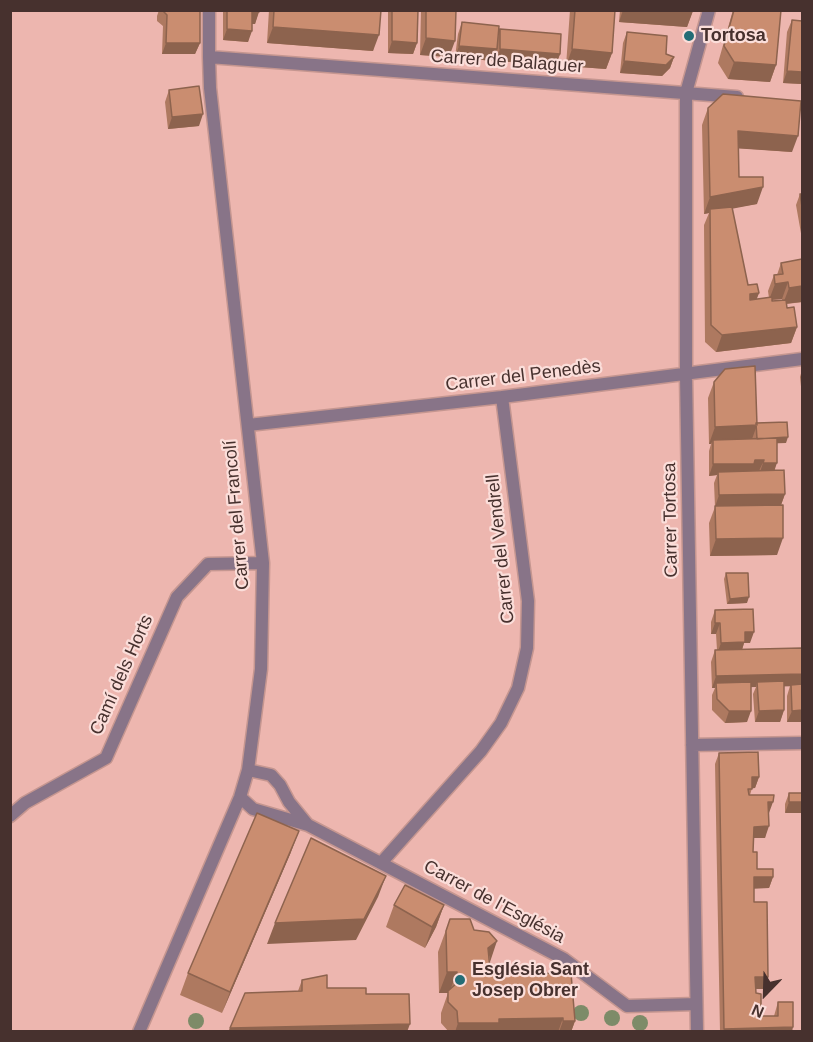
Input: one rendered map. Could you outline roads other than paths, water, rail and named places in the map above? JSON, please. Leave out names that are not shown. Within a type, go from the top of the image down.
[{"type":"street","name":"Carrer del Francolí","points":[[139,1032],[240,797],[248,770],[261,669],[263,563],[212,100],[209,10]]},
{"type":"street","name":"Carrer Tortosa","points":[[697,1032],[686,375],[686,93],[709,10]]},
{"type":"street","name":"Carrer de Balaguer","points":[[209,57],[744,98]]},
{"type":"street","name":"Carrer del Penedès","points":[[248,424],[502,398],[802,359]]},
{"type":"street","name":"Carrer del Vendrell","points":[[381,863],[481,751],[501,723],[518,688],[527,648],[528,601],[502,398]]},
{"type":"street","name":"Camí dels Horts","points":[[10,816],[25,803],[106,758],[177,597],[208,564],[263,563]]},
{"type":"street","points":[[692,745],[802,743]]},
{"type":"street","name":"Carrer de l'Església","points":[[248,770],[271,776],[308,825]]},
{"type":"street","name":"Carrer de l'Església","points":[[240,797],[253,809],[308,825],[564,959],[627,1006],[696,1004]]},
{"type":"place","name":"Tortosa","points":[[689,36]]},
{"type":"place","name":"Església Sant Josep Obrer","points":[[460,980]]}]
